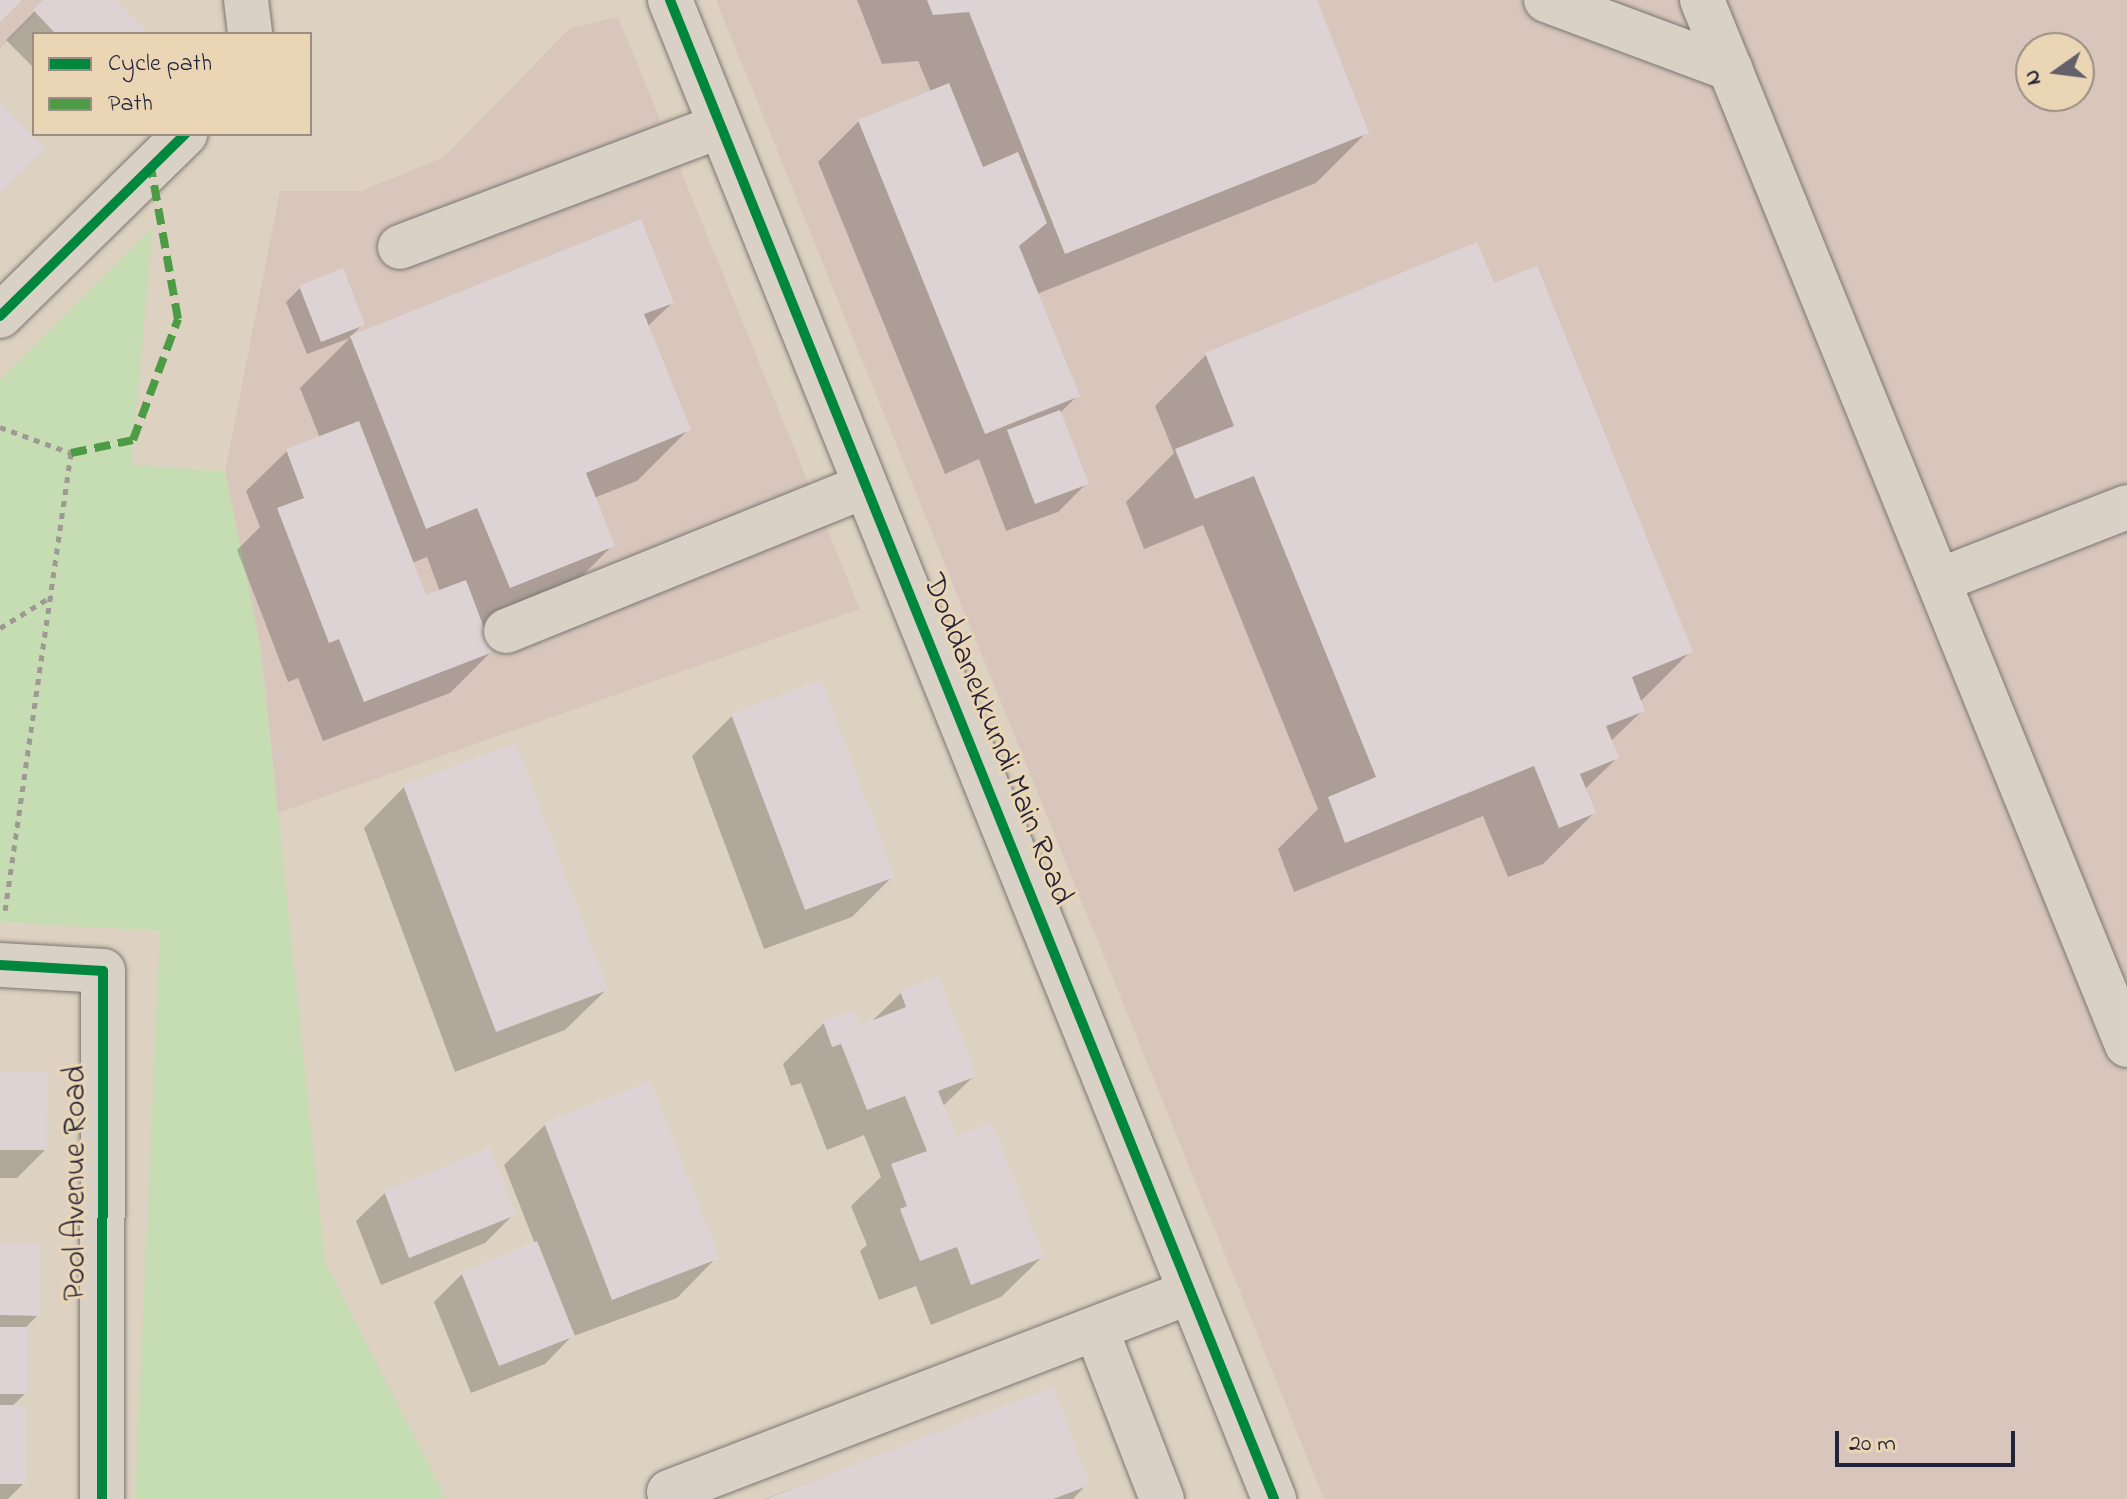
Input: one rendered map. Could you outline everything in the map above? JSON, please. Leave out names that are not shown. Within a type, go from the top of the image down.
[{"type":"street","points":[[246,0],[250,32]]},
{"type":"street","name":"Doddanekkundi Main Road","points":[[670,0],[1274,1499]]},
{"type":"street","points":[[1546,0],[1731,69]]},
{"type":"street","points":[[1702,0],[2127,1045]]},
{"type":"street","points":[[400,247],[720,126]]},
{"type":"street","points":[[0,316],[183,136]]},
{"type":"street","points":[[506,631],[865,486]]},
{"type":"street","points":[[1940,580],[2127,507]]},
{"type":"street","name":"Pool Avenue Road","points":[[0,965],[103,971],[102,1499]]},
{"type":"street","points":[[669,1492],[1190,1292]]},
{"type":"street","points":[[1096,1329],[1162,1499]]},
{"type":"path","points":[[0,427],[71,453],[8,910],[0,910]]},
{"type":"path","points":[[0,628],[52,596]]},
{"type":"shaded area","points":[[0,0],[49,0],[0,49]]},
{"type":"shaded area","points":[[716,0],[2127,0],[2127,1499],[1324,1499]]},
{"type":"shaded area","points":[[618,17],[860,609],[278,813],[261,650],[225,471],[280,191],[361,191],[444,157],[570,28]]},
{"type":"green space","points":[[153,227],[131,465],[225,471],[261,650],[325,1263],[446,1499],[135,1499],[160,931],[0,922],[0,380]]},
{"type":"building","points":[[0,0],[22,0],[0,22]]},
{"type":"building","points":[[43,0],[115,0],[147,32],[54,32],[33,10]]},
{"type":"building","points":[[927,0],[1317,0],[1369,133],[1065,254],[969,12],[933,15]]},
{"type":"building","points":[[949,83],[983,167],[1018,152],[1047,223],[1019,246],[1080,396],[985,434],[858,120]]},
{"type":"building","points":[[0,102],[45,149],[0,193]]},
{"type":"building","points":[[641,219],[674,303],[644,314],[691,430],[586,473],[615,546],[510,588],[477,508],[426,529],[350,336]]},
{"type":"building","points":[[1477,242],[1494,283],[1537,266],[1693,652],[1632,677],[1645,711],[1606,726],[1619,758],[1580,774],[1596,813],[1559,828],[1534,766],[1345,843],[1328,797],[1376,777],[1254,476],[1195,499],[1175,449],[1234,426],[1205,353]]},
{"type":"building","points":[[343,268],[365,325],[321,342],[299,286]]},
{"type":"building","points":[[1060,410],[1089,484],[1035,504],[1007,430]]},
{"type":"building","points":[[359,421],[426,595],[466,580],[493,652],[364,702],[339,639],[329,643],[277,508],[304,498],[286,449]]},
{"type":"building","points":[[821,680],[895,877],[805,910],[731,714]]},
{"type":"building","points":[[516,743],[608,990],[496,1032],[403,785]]},
{"type":"building","points":[[938,976],[977,1076],[938,1091],[956,1136],[992,1122],[1044,1257],[971,1285],[957,1247],[920,1261],[900,1209],[907,1206],[891,1164],[927,1151],[905,1096],[867,1110],[841,1044],[832,1047],[823,1021],[855,1009],[861,1025],[906,1007],[900,991]]},
{"type":"building","points":[[0,1071],[48,1072],[47,1150],[0,1150]]},
{"type":"building","points":[[650,1081],[720,1258],[612,1300],[544,1123]]},
{"type":"building","points":[[490,1148],[516,1215],[409,1258],[384,1191]]},
{"type":"building","points":[[537,1241],[575,1336],[499,1366],[461,1272]]},
{"type":"building","points":[[0,1243],[40,1243],[40,1316],[0,1315]]},
{"type":"building","points":[[0,1327],[27,1327],[27,1394],[0,1394]]},
{"type":"building","points":[[1053,1387],[1090,1485],[1053,1499],[766,1499]]},
{"type":"building","points":[[0,1405],[26,1405],[26,1484],[0,1484]]},
{"type":"marked path","points":[[71,453],[133,440],[178,319],[151,167]]},
{"type":"cycle path","points":[[670,0],[1274,1499]]},
{"type":"cycle path","points":[[0,316],[183,136]]},
{"type":"cycle path","points":[[0,965],[103,971],[102,1499]]}]
